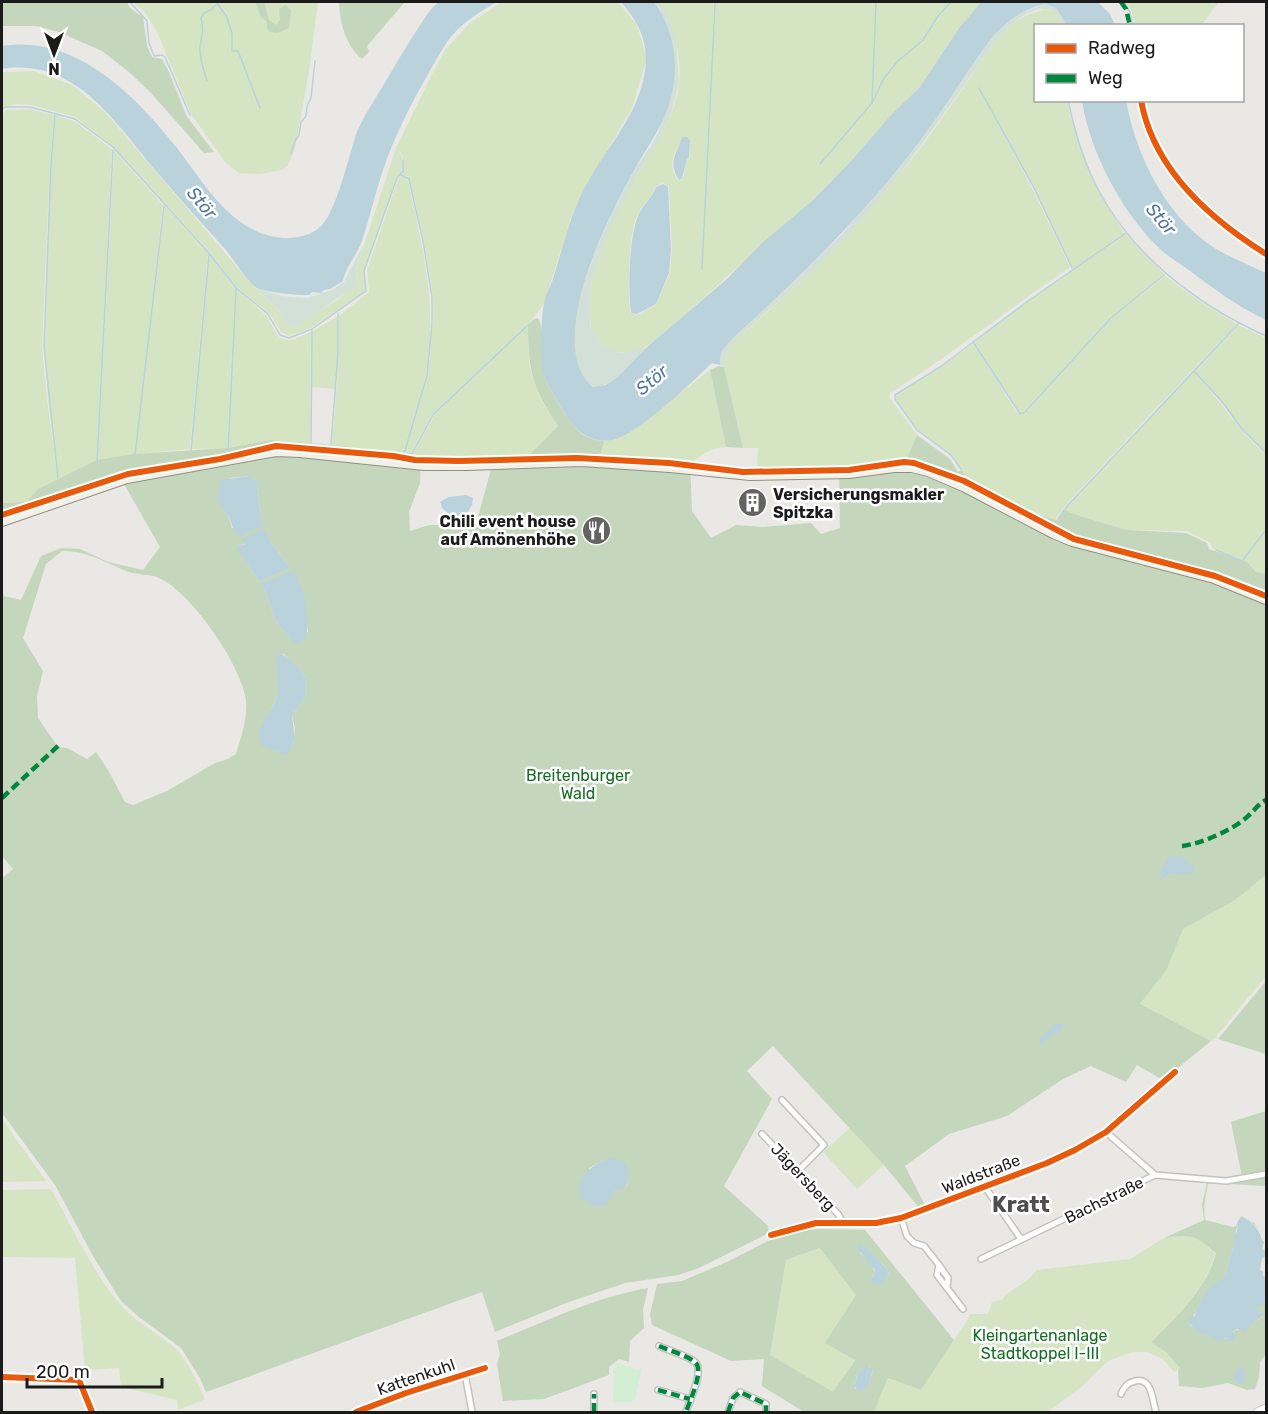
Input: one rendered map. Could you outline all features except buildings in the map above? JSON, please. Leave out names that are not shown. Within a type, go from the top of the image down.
[{"type":"main road","points":[[2,522],[127,479],[268,453],[300,453],[430,466],[582,462],[676,468],[750,476],[849,474],[912,468],[928,472],[963,487],[1072,542],[1214,579],[1266,600]]},
{"type":"street","name":"Waldstraße","points":[[771,1235],[816,1223],[842,1221],[876,1223],[901,1218],[1058,1158],[1106,1132],[1175,1072]]},
{"type":"street","points":[[782,1100],[824,1146],[798,1171]]},
{"type":"street","points":[[1106,1132],[1155,1175],[1226,1181],[1266,1174]]},
{"type":"street","name":"Jägersberg","points":[[762,1134],[842,1221]]},
{"type":"street","name":"Bachstraße","points":[[981,1259],[1155,1175]]},
{"type":"street","points":[[985,1187],[1021,1239]]},
{"type":"street","points":[[901,1218],[907,1236],[914,1243],[924,1246],[939,1265],[937,1275],[963,1309]]},
{"type":"street","points":[[659,1346],[697,1365],[699,1375],[686,1413]]},
{"type":"street","name":"Kattenkuhl","points":[[356,1413],[406,1393],[485,1368]]},
{"type":"street","points":[[465,1374],[472,1413]]},
{"type":"street","points":[[2,1377],[79,1380],[92,1413]]},
{"type":"street","points":[[1122,1394],[1124,1387],[1131,1383],[1138,1381],[1146,1383],[1156,1413]]},
{"type":"street","points":[[658,1390],[690,1399]]},
{"type":"street","points":[[728,1413],[733,1398],[740,1392],[766,1404],[766,1413]]},
{"type":"street","points":[[594,1394],[594,1413]]},
{"type":"street","points":[[1257,1413],[1266,1408]]},
{"type":"green space","points":[[2,2],[127,2],[130,8],[143,17],[147,46],[152,57],[162,59],[187,117],[214,152],[204,153],[151,93],[102,51],[59,32],[36,26],[2,26]]},
{"type":"green space","points":[[133,2],[318,2],[295,149],[288,165],[282,170],[260,174],[239,173],[225,162],[191,114],[158,34],[145,12]]},
{"type":"green space","points":[[255,2],[264,2],[269,20],[276,25],[280,20],[279,9],[285,5],[291,10],[289,28],[278,33],[270,32]]},
{"type":"green space","points":[[339,2],[405,2],[367,46],[369,52],[362,59],[351,47],[344,33]]},
{"type":"green space","points":[[502,2],[618,2],[637,25],[647,58],[632,108],[581,195],[571,218],[544,304],[528,325],[529,363],[532,377],[542,401],[558,426],[529,455],[460,458],[412,456],[434,416],[486,365],[432,415],[411,454],[405,453],[428,376],[433,297],[424,241],[410,179],[402,174],[403,161],[402,154],[398,149],[402,167],[364,271],[366,291],[311,328],[289,336],[281,332],[269,313],[236,287],[209,251],[113,146],[75,117],[31,105],[15,104],[2,108],[2,72],[34,71],[72,85],[105,112],[255,288],[279,310],[285,323],[292,327],[337,300],[357,282],[356,270],[396,148],[432,74],[445,50],[470,23]]},
{"type":"green space","points":[[659,2],[714,2],[702,266],[715,2],[981,2],[960,27],[920,87],[890,116],[853,159],[812,201],[662,335],[635,352],[623,353],[608,348],[596,340],[590,321],[591,286],[594,269],[611,225],[664,129],[677,96],[680,74],[678,52],[673,30]],"holes":[[[682,137],[690,140],[690,158],[687,159],[683,179],[679,181],[672,164]],[[663,183],[669,187],[672,249],[670,273],[656,305],[637,315],[630,313],[629,302],[629,265],[633,228],[638,214],[655,187]]]},
{"type":"green space","points":[[1126,2],[1219,2],[1202,24],[1134,24],[1132,12]]},
{"type":"green space","points":[[1045,9],[1055,12],[1064,24],[1034,24],[1034,102],[1067,102],[1089,170],[1125,234],[1073,269],[1034,188],[979,88],[1032,188],[1070,267],[936,363],[890,393],[889,397],[917,435],[907,458],[889,459],[839,469],[757,471],[759,448],[743,448],[724,367],[727,352],[734,341],[822,260],[863,217],[915,155],[996,40],[1017,20]]},
{"type":"green space","points":[[30,109],[54,115],[42,347],[58,479],[38,489],[27,502],[2,503],[2,114],[7,110]]},
{"type":"green space","points":[[56,115],[76,122],[112,149],[97,460],[59,479],[49,409],[44,348],[51,164]]},
{"type":"green space","points":[[114,150],[163,205],[135,454],[98,460]]},
{"type":"green space","points":[[401,176],[408,180],[419,229],[430,301],[426,375],[403,455],[332,445],[339,353],[339,316],[369,292],[367,270],[398,179]]},
{"type":"green space","points":[[165,206],[208,253],[190,449],[135,454]]},
{"type":"green space","points":[[1126,234],[1164,274],[1111,318],[1025,411],[1018,412],[975,342],[1028,301]]},
{"type":"green space","points":[[209,254],[235,289],[227,448],[191,449]]},
{"type":"green space","points":[[1165,276],[1237,324],[1067,504],[1055,520],[1006,501],[967,481],[951,454],[917,430],[896,399],[896,396],[974,343],[1020,415],[1026,412],[1112,318]]},
{"type":"green space","points":[[236,289],[267,316],[278,336],[283,339],[292,340],[311,332],[310,444],[270,440],[228,448]]},
{"type":"green space","points":[[337,317],[338,353],[335,389],[312,387],[312,331]]},
{"type":"green space","name":"Breitenburger Wald","points":[[538,318],[542,330],[545,376],[553,394],[571,422],[585,436],[604,441],[600,457],[690,464],[692,511],[711,538],[736,525],[763,527],[811,523],[821,534],[840,528],[839,469],[889,459],[907,458],[917,435],[950,459],[958,472],[962,470],[969,482],[1026,510],[1058,520],[1064,510],[1127,530],[1186,533],[1207,543],[1209,549],[1247,562],[1256,572],[1266,574],[1266,875],[1235,900],[1183,929],[1167,969],[1140,1004],[1211,1041],[1163,1080],[1137,1065],[1126,1082],[1091,1066],[1063,1079],[1007,1116],[949,1134],[905,1166],[926,1207],[920,1209],[884,1165],[773,1046],[747,1071],[772,1099],[724,1186],[768,1226],[769,1233],[699,1268],[678,1275],[625,1283],[566,1303],[495,1332],[482,1292],[206,1392],[181,1348],[121,1301],[93,1256],[55,1185],[2,1113],[2,878],[13,869],[2,856],[2,590],[4,596],[21,600],[41,556],[61,548],[80,549],[108,562],[143,570],[160,547],[124,484],[2,520],[20,511],[23,507],[2,515],[2,503],[27,502],[38,489],[97,460],[134,454],[228,448],[270,440],[344,446],[421,457],[420,483],[409,512],[410,531],[429,525],[476,525],[494,458],[529,455],[558,426],[533,378],[529,356],[528,325]],"holes":[[[250,476],[258,482],[257,492],[262,520],[232,528],[225,509],[230,478]],[[265,534],[290,568],[259,582],[237,547]],[[62,551],[87,555],[130,572],[157,577],[170,585],[199,613],[235,668],[246,700],[244,727],[236,754],[215,763],[167,791],[133,805],[125,802],[96,752],[87,759],[67,748],[58,747],[38,718],[37,696],[43,671],[23,638],[46,564]],[[300,582],[308,632],[291,639],[277,623],[262,584]],[[284,654],[306,677],[305,698],[292,715],[295,729],[293,745],[280,753],[270,748],[260,731],[279,691],[277,656]],[[1184,858],[1191,865],[1188,874],[1169,874],[1163,879]],[[606,1159],[628,1181],[627,1186],[609,1196],[589,1168]]]},
{"type":"green space","points":[[1238,325],[1266,338],[1266,449],[1264,451],[1245,432],[1194,370]]},
{"type":"green space","points":[[719,366],[724,367],[743,448],[726,447],[710,370]]},
{"type":"green space","points":[[710,370],[726,447],[711,450],[690,464],[600,457],[604,441],[628,433]]},
{"type":"green space","points":[[1193,371],[1246,435],[1266,454],[1266,529],[1242,560],[1212,548],[1211,543],[1187,531],[1127,530],[1064,510]]},
{"type":"green space","points":[[1266,531],[1266,574],[1256,572],[1247,562],[1242,561]]},
{"type":"green space","points":[[1266,875],[1266,976],[1215,1038],[1211,1041],[1140,1004],[1167,969],[1183,929],[1235,900]]},
{"type":"green space","points":[[1266,981],[1266,1054],[1218,1039]]},
{"type":"green space","points":[[1266,1111],[1266,1171],[1242,1177],[1231,1122]]},
{"type":"green space","points":[[2,1119],[46,1181],[2,1182]]},
{"type":"green space","points":[[850,1128],[884,1165],[857,1189],[823,1152]]},
{"type":"green space","points":[[1266,1177],[1266,1186],[1208,1183],[1205,1220],[1233,1227],[1236,1226],[1241,1216],[1247,1219],[1237,1226],[1225,1277],[1207,1293],[1190,1325],[1204,1333],[1228,1339],[1235,1330],[1240,1330],[1263,1317],[1257,1307],[1266,1298],[1266,1354],[1260,1362],[1255,1389],[1247,1390],[1228,1383],[1202,1388],[1179,1386],[1178,1370],[1180,1368],[1167,1353],[1151,1342],[1190,1302],[1205,1279],[1216,1253],[1192,1237],[1164,1238],[1204,1220],[1202,1205],[1207,1182],[1237,1182]]},
{"type":"green space","points":[[51,1189],[110,1292],[132,1316],[174,1347],[191,1371],[205,1399],[178,1410],[177,1400],[121,1387],[119,1368],[85,1370],[75,1258],[2,1257],[2,1190]]},
{"type":"green space","points":[[801,1230],[865,1230],[954,1340],[921,1390],[888,1378],[874,1412],[804,1412],[762,1386],[764,1359],[731,1361],[652,1325],[650,1314],[657,1284],[682,1281],[770,1240]],"holes":[[[820,1248],[856,1295],[825,1343],[855,1360],[833,1392],[770,1355],[786,1260]],[[859,1252],[884,1265],[889,1273],[886,1280],[871,1278],[875,1273],[871,1263]],[[869,1366],[873,1370],[869,1384],[855,1389],[854,1385],[859,1371]]]},
{"type":"green space","name":"Kleingartenanlage Stadtkoppel I-III","points":[[1189,1235],[1215,1253],[1198,1291],[1151,1342],[1167,1353],[1180,1368],[1174,1372],[1163,1359],[1147,1352],[1133,1352],[1108,1361],[1079,1389],[1047,1412],[874,1412],[888,1378],[921,1390],[971,1314],[988,1314],[992,1302],[1003,1299],[1037,1270],[1130,1259],[1164,1238]]},
{"type":"green space","points":[[821,1248],[856,1295],[855,1359],[833,1393],[770,1355],[786,1260]]},
{"type":"green space","points":[[648,1288],[643,1310],[644,1328],[630,1341],[629,1362],[619,1359],[609,1367],[609,1375],[544,1399],[503,1401],[497,1364],[500,1354],[497,1341],[590,1303]]},
{"type":"green space","points":[[617,1362],[637,1370],[642,1368],[635,1399],[631,1402],[613,1402],[614,1365]]},
{"type":"shaded area","points":[[654,2],[659,2],[667,12],[676,40],[679,83],[671,114],[659,140],[639,172],[607,234],[591,283],[590,326],[601,344],[621,353],[646,348],[616,378],[609,383],[593,387],[579,368],[574,342],[577,312],[586,279],[611,215],[636,168],[656,137],[673,80],[674,62],[670,44],[660,9]]},
{"type":"shaded area","points":[[1046,4],[1056,8],[1066,24],[1054,12],[1045,9],[1021,17],[1007,29],[996,40],[877,202],[828,255],[734,341],[727,352],[724,366],[720,365],[721,352],[732,339],[841,235],[869,203],[910,154],[993,36],[1018,13]]},
{"type":"shaded area","points":[[364,243],[356,270],[355,289],[345,293],[299,325],[292,327],[285,323],[279,310],[255,288],[282,296],[307,298],[332,290],[344,282]]},
{"type":"water","name":"Stör","points":[[439,2],[497,2],[456,31],[444,46],[422,85],[392,145],[362,241],[343,281],[321,293],[312,292],[309,295],[275,292],[253,285],[109,114],[72,83],[51,73],[28,68],[2,69],[2,46],[29,45],[54,49],[78,59],[122,89],[142,108],[177,148],[215,198],[242,223],[270,236],[301,237],[319,228],[331,211],[363,120],[429,11]]},
{"type":"water","name":"Stör","points":[[621,2],[654,2],[661,12],[673,46],[674,82],[662,122],[625,186],[585,279],[575,325],[575,347],[582,374],[593,387],[606,385],[618,377],[646,348],[728,278],[762,243],[812,201],[853,159],[890,116],[920,87],[960,27],[981,2],[1098,2],[1110,14],[1115,24],[1066,24],[1056,8],[1046,4],[1030,8],[1011,20],[993,36],[931,126],[889,180],[824,251],[732,339],[721,352],[720,365],[712,363],[666,406],[639,427],[616,439],[604,440],[594,439],[579,431],[552,392],[543,372],[541,358],[543,310],[545,298],[582,192],[627,120],[643,81],[646,58],[643,38]]},
{"type":"water","name":"Stör","points":[[1082,102],[1126,102],[1143,158],[1162,194],[1174,210],[1209,244],[1266,273],[1266,320],[1245,309],[1166,254],[1146,234],[1110,181],[1092,141]]},
{"type":"water","points":[[682,137],[690,140],[689,158],[682,179],[679,180],[673,163]]},
{"type":"water","points":[[663,184],[668,187],[671,249],[669,273],[656,304],[637,314],[631,313],[630,265],[634,229],[641,211],[656,187]]},
{"type":"water","points":[[250,476],[258,482],[257,492],[263,526],[240,536],[234,531],[229,517],[217,500],[221,480]]},
{"type":"water","points":[[466,495],[473,498],[472,505],[464,518],[454,518],[442,508],[440,502],[449,497]]},
{"type":"water","points":[[264,529],[290,568],[259,582],[236,547],[245,544],[242,539]]},
{"type":"water","points":[[292,571],[302,589],[308,619],[305,637],[301,642],[294,643],[277,623],[262,584]]},
{"type":"water","points":[[279,654],[290,660],[306,677],[305,698],[292,715],[294,742],[285,755],[261,745],[259,738],[263,724],[277,698],[277,656]]},
{"type":"water","points":[[1183,856],[1195,866],[1192,874],[1169,874],[1162,880],[1161,870],[1169,857],[1178,858]]},
{"type":"water","points":[[1056,1023],[1066,1025],[1059,1033],[1054,1033],[1043,1043],[1039,1043],[1040,1038]]},
{"type":"water","points":[[606,1159],[623,1162],[629,1172],[629,1177],[626,1186],[613,1192],[607,1204],[597,1207],[582,1199],[580,1185],[589,1170]]},
{"type":"water","points":[[1242,1217],[1258,1230],[1262,1239],[1262,1250],[1266,1251],[1260,1270],[1266,1277],[1266,1298],[1264,1304],[1257,1307],[1263,1316],[1251,1324],[1245,1332],[1237,1329],[1233,1331],[1235,1340],[1232,1342],[1226,1338],[1218,1341],[1193,1328],[1189,1318],[1195,1316],[1208,1289],[1225,1277],[1235,1242],[1234,1235],[1237,1232],[1238,1221]]},
{"type":"water","points":[[858,1244],[863,1245],[889,1271],[881,1284],[872,1282],[871,1278],[875,1270],[857,1248]]},
{"type":"water","points":[[868,1366],[873,1369],[869,1384],[860,1392],[854,1386],[859,1371]]},
{"type":"water","points":[[1238,1368],[1244,1369],[1243,1385],[1236,1381],[1234,1374]]},
{"type":"waterway","points":[[130,2],[147,21],[149,43],[154,56],[165,57],[190,115]]},
{"type":"waterway","points":[[216,2],[227,17],[232,34],[232,51],[238,51],[260,108]]},
{"type":"waterway","points":[[702,269],[715,2]]},
{"type":"waterway","points":[[872,103],[876,2]]},
{"type":"waterway","points":[[820,164],[872,103],[884,78],[897,62],[923,40],[938,16],[951,2]]},
{"type":"waterway","points":[[1124,2],[1130,12],[1133,24]]},
{"type":"waterway","points":[[207,81],[200,56],[203,29],[201,18],[204,13],[216,5]]},
{"type":"waterway","points":[[291,154],[311,98],[315,61]]},
{"type":"waterway","points":[[979,88],[1034,188],[1072,268]]},
{"type":"waterway","points":[[1068,102],[1078,141],[1089,170],[1107,205],[1124,230],[1166,273],[1189,292],[1266,336]]},
{"type":"waterway","points":[[2,110],[5,107],[30,107],[75,119],[113,147],[209,253],[236,288],[268,314],[280,335],[289,338],[312,329],[366,291],[364,271],[397,178],[403,171],[403,160]]},
{"type":"waterway","points":[[55,114],[44,347],[58,478]]},
{"type":"waterway","points":[[97,463],[113,150]]},
{"type":"waterway","points":[[401,175],[409,179],[423,241],[432,297],[427,376],[404,454],[412,454],[433,415],[528,325]]},
{"type":"waterway","points":[[135,455],[164,206]]},
{"type":"waterway","points":[[961,469],[951,455],[917,430],[895,399],[895,395],[940,367],[1028,301],[1126,233]]},
{"type":"waterway","points":[[191,451],[209,254]]},
{"type":"waterway","points":[[974,343],[1020,414],[1025,412],[1111,318],[1164,275]]},
{"type":"waterway","points":[[228,449],[236,288]]},
{"type":"waterway","points":[[331,444],[338,353],[338,313]]},
{"type":"waterway","points":[[1058,519],[1068,505],[1238,324]]},
{"type":"waterway","points":[[311,443],[312,330]]},
{"type":"waterway","points":[[1194,371],[1224,404],[1241,428],[1266,453]]},
{"type":"waterway","points":[[1216,550],[1242,561],[1266,530]]},
{"type":"marked path","points":[[1121,2],[1126,9],[1130,24]]},
{"type":"marked path","points":[[2,798],[59,745]]},
{"type":"marked path","points":[[1182,846],[1226,831],[1242,821],[1266,800]]},
{"type":"marked path","points":[[659,1346],[687,1357],[698,1366],[697,1379],[686,1412]]},
{"type":"marked path","points":[[658,1390],[690,1399]]},
{"type":"marked path","points":[[728,1412],[733,1398],[740,1392],[766,1404],[766,1412]]},
{"type":"marked path","points":[[594,1394],[594,1412]]},
{"type":"cycle path","points":[[1142,102],[1158,148],[1171,170],[1187,190],[1225,225],[1266,254]]},
{"type":"cycle path","points":[[2,515],[128,474],[220,459],[276,446],[415,460],[577,458],[669,463],[743,472],[849,470],[904,462],[914,463],[964,481],[1074,539],[1215,576],[1266,596]]},
{"type":"cycle path","points":[[771,1235],[816,1223],[876,1223],[901,1218],[1047,1163],[1106,1132],[1175,1072]]},
{"type":"cycle path","points":[[356,1412],[406,1393],[485,1368]]},
{"type":"cycle path","points":[[2,1377],[79,1380],[92,1412]]},
{"type":"place","name":"Versicherungsmakler Spitzka","points":[[752,503]]},
{"type":"place","name":"Chili event house auf Amönenhöhe","points":[[597,530]]},
{"type":"district","name":"Kratt","points":[[1021,1204]]}]
